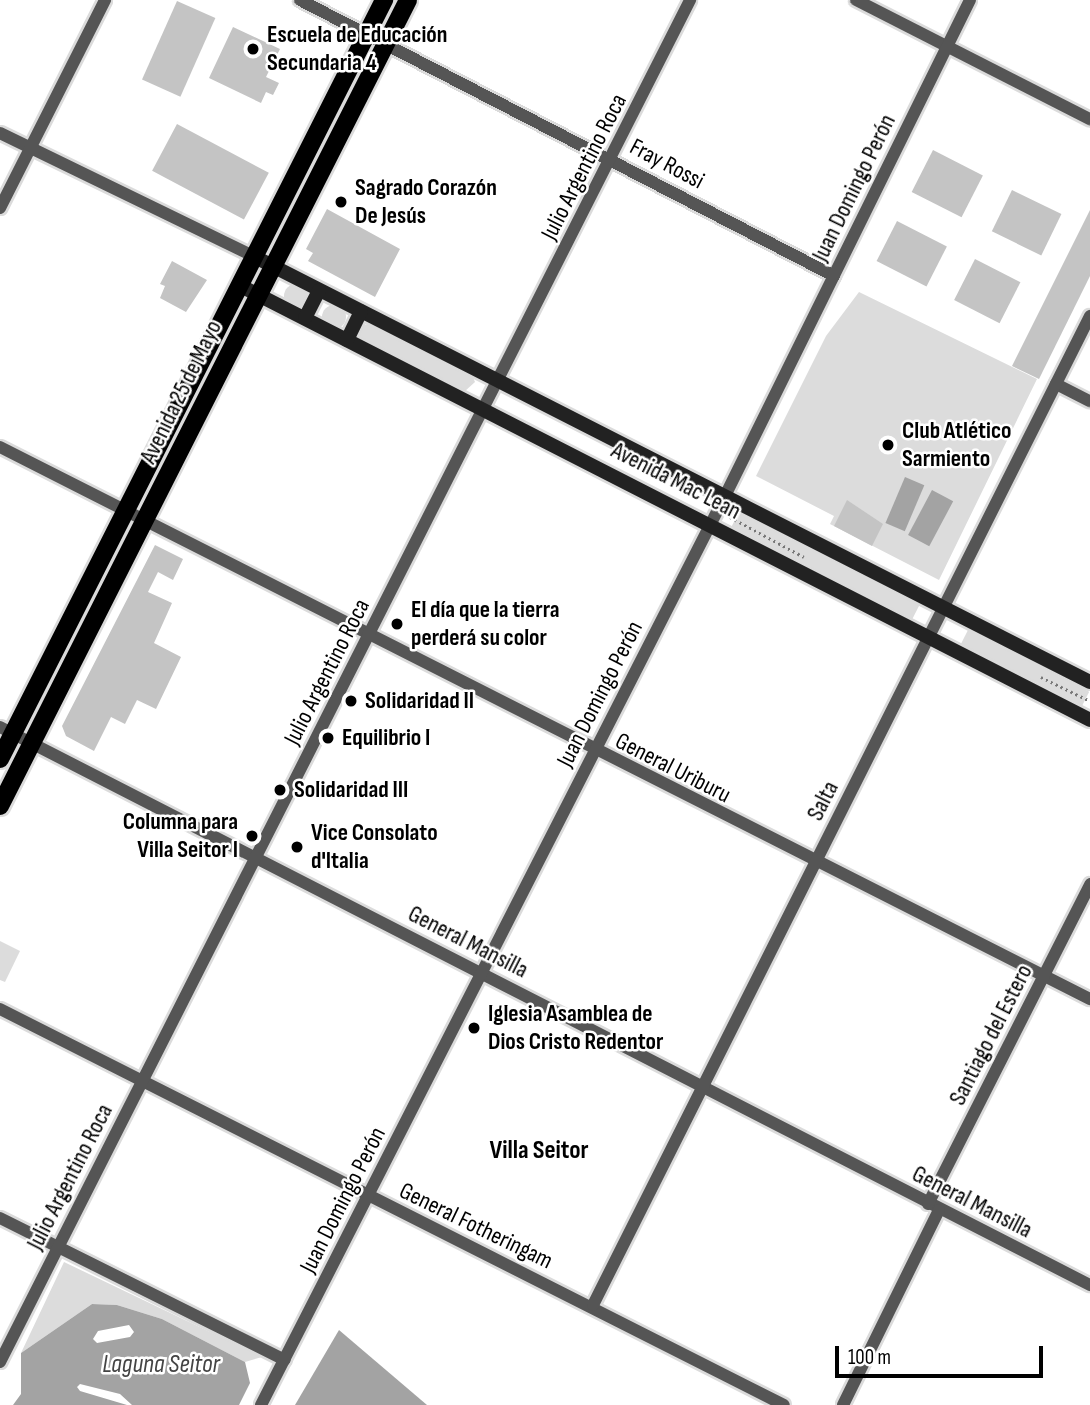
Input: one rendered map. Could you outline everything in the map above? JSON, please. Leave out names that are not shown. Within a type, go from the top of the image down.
[{"type":"main road","name":"Avenida 25 de Mayo","points":[[0,759],[6,730],[127,512],[384,0]]},
{"type":"main road","name":"Avenida 25 de Mayo","points":[[0,806],[146,522],[256,293],[276,268],[408,0]]},
{"type":"main road","name":"Avenida Mac Lean","points":[[255,257],[1090,682]]},
{"type":"main road","name":"Avenida Mac Lean","points":[[239,285],[1090,720]]},
{"type":"main road","points":[[305,318],[319,290]]},
{"type":"main road","points":[[348,340],[361,311]]},
{"type":"street","points":[[0,208],[105,0]]},
{"type":"street","name":"Fray Rossi","points":[[300,0],[834,276]]},
{"type":"street","name":"Julio Argentino Roca","points":[[0,1362],[612,159],[690,0]]},
{"type":"street","points":[[856,0],[1090,119]]},
{"type":"street","name":"Juan Domingo Perón","points":[[261,1405],[711,524],[970,0]]},
{"type":"street","points":[[0,133],[255,257]]},
{"type":"street","name":"Salta","points":[[593,1305],[1090,316]]},
{"type":"street","points":[[1056,384],[1090,401]]},
{"type":"street","name":"General Uriburu","points":[[0,447],[816,863],[1090,999]]},
{"type":"street","name":"General Mansilla","points":[[6,730],[933,1207],[1090,1285]]},
{"type":"street","name":"Santiago del Estero","points":[[843,1405],[933,1207],[1090,884]]},
{"type":"street","name":"General Fotheringam","points":[[0,1009],[368,1196],[593,1305],[784,1405]]},
{"type":"street","points":[[0,1218],[285,1360]]},
{"type":"shaded area","points":[[363,65],[278,242],[274,240]]},
{"type":"shaded area","points":[[296,284],[304,288],[308,296],[304,304],[296,308],[288,304],[284,296],[288,288]]},
{"type":"shaded area","name":"Club Atlético Sarmiento","points":[[859,292],[1037,379],[939,580],[830,524],[834,516],[756,476],[826,336]]},
{"type":"shaded area","points":[[334,305],[343,308],[346,317],[343,326],[334,329],[325,326],[322,317],[325,308]]},
{"type":"shaded area","points":[[234,315],[238,317],[147,494],[144,492]]},
{"type":"shaded area","points":[[369,324],[472,375],[475,382],[464,392],[361,341],[358,335],[362,325]]},
{"type":"shaded area","points":[[739,512],[920,604],[912,620],[731,528]]},
{"type":"shaded area","points":[[121,538],[124,540],[34,717],[30,715]]},
{"type":"shaded area","points":[[968,630],[1089,692],[1081,707],[960,645]]},
{"type":"shaded area","points":[[0,941],[20,951],[5,982],[0,980]]},
{"type":"shaded area","points":[[64,1262],[262,1357],[245,1362],[162,1319],[117,1305],[92,1304],[21,1353]]},
{"type":"water","points":[[905,477],[924,485],[905,531],[885,523]]},
{"type":"water","points":[[932,490],[953,501],[929,546],[908,535]]},
{"type":"water","name":"Laguna Seitor","points":[[92,1304],[117,1305],[162,1319],[245,1362],[250,1383],[239,1405],[132,1405],[120,1394],[80,1384],[77,1387],[80,1391],[127,1405],[13,1405],[21,1394],[21,1353]],"holes":[[[129,1325],[134,1332],[130,1337],[97,1343],[93,1339],[98,1331]]]},
{"type":"water","points":[[339,1330],[427,1405],[295,1405]]},
{"type":"building","points":[[177,1],[215,18],[180,97],[142,80]]},
{"type":"building","points":[[233,27],[280,49],[266,77],[279,83],[273,95],[266,92],[261,103],[209,78]]},
{"type":"building","points":[[177,124],[269,173],[244,220],[152,171]]},
{"type":"building","points":[[933,150],[983,175],[962,217],[912,192]]},
{"type":"building","points":[[1012,190],[1061,214],[1041,255],[992,231]]},
{"type":"building","points":[[327,209],[400,249],[375,297],[308,261],[313,253],[306,249]]},
{"type":"building","points":[[1090,210],[1090,276],[1039,379],[1012,366]]},
{"type":"building","points":[[897,221],[947,246],[926,287],[877,261]]},
{"type":"building","points":[[975,259],[1020,282],[1000,323],[954,300]]},
{"type":"building","points":[[172,261],[207,280],[186,312],[160,298],[165,286],[160,284]]},
{"type":"building","points":[[847,500],[883,524],[872,546],[834,526]]},
{"type":"building","points":[[155,545],[183,559],[173,580],[158,572],[148,592],[172,603],[154,643],[181,657],[156,709],[137,700],[125,724],[111,717],[94,751],[66,736],[62,726]]},
{"type":"place","name":"Escuela de Educación Secundaria 4","points":[[253,49]]},
{"type":"place","name":"Sagrado Corazón De Jesús","points":[[341,202]]},
{"type":"place","name":"Club Atlético Sarmiento","points":[[888,445]]},
{"type":"place","name":"El día que la tierra perderá su color","points":[[397,624]]},
{"type":"place","name":"Solidaridad II","points":[[351,701]]},
{"type":"place","name":"Equilibrio I","points":[[328,738]]},
{"type":"place","name":"Solidaridad III","points":[[280,790]]},
{"type":"place","name":"Columna para Villa Seitor I","points":[[252,836]]},
{"type":"place","name":"Vice Consolato d'Italia","points":[[297,847]]},
{"type":"place","name":"Iglesia Asamblea de Dios Cristo Redentor","points":[[474,1028]]},
{"type":"district","name":"Villa Seitor","points":[[539,1151]]}]
